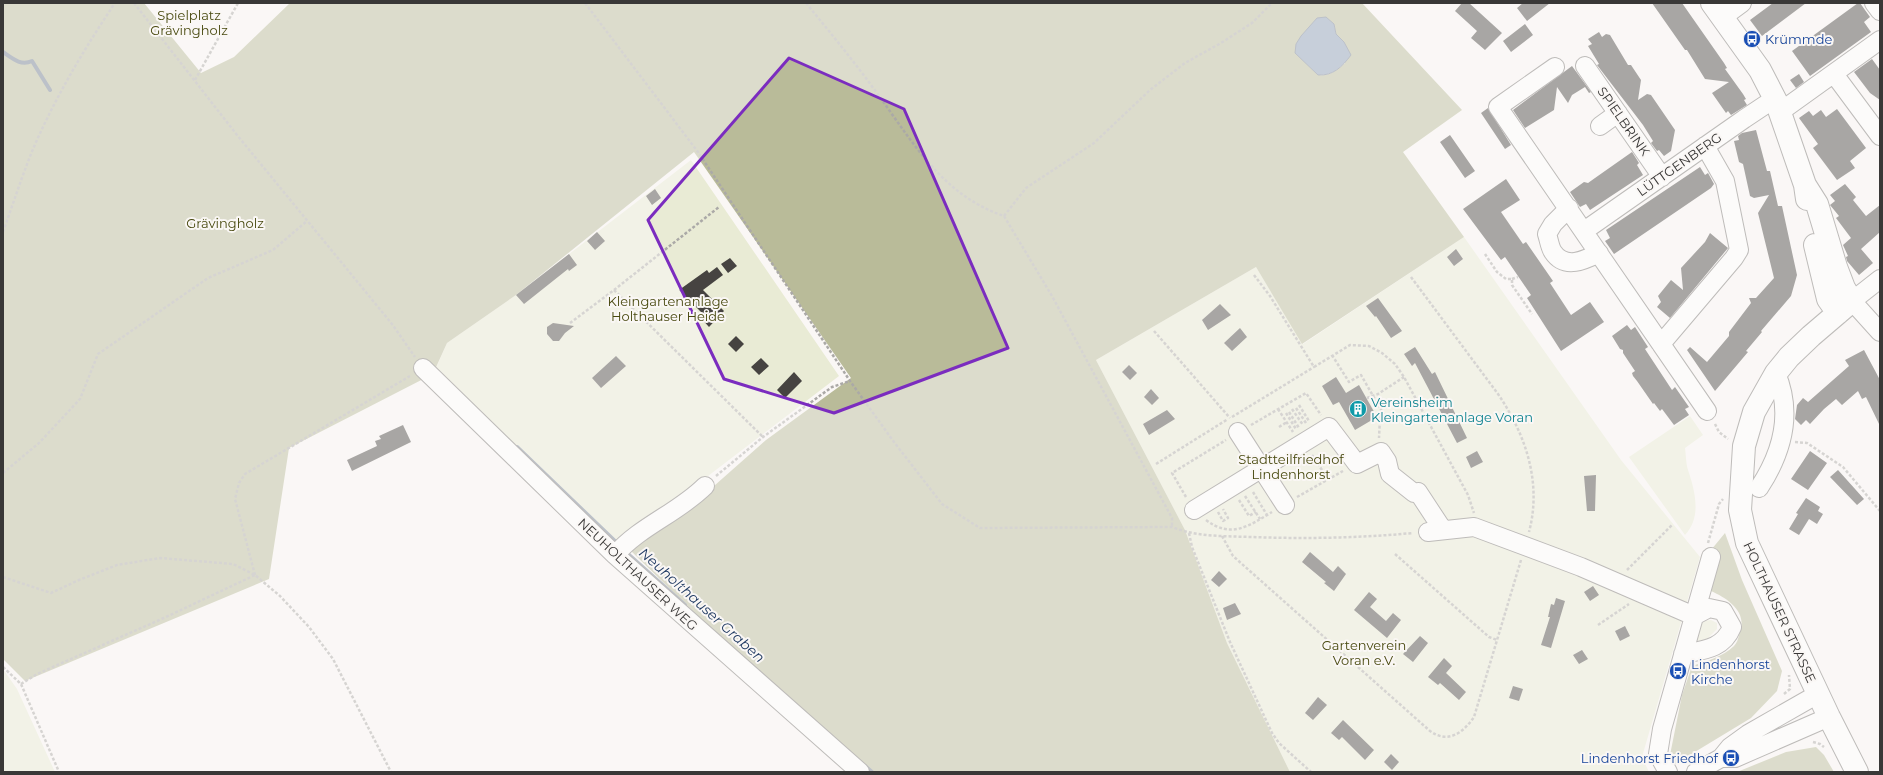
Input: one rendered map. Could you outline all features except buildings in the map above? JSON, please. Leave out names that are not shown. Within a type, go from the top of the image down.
[{"type":"main road","points":[[1718,10],[1760,70],[1778,107],[1805,185],[1808,209],[1824,287],[1828,299],[1845,307],[1789,357],[1776,373],[1754,412],[1744,446],[1750,487]]},
{"type":"main road","name":"HOLTHAUSER STRASSE","points":[[1750,487],[1740,510],[1747,543],[1818,694]]},
{"type":"main road","points":[[1818,694],[1857,772]]},
{"type":"street","points":[[1718,10],[1742,3]]},
{"type":"street","points":[[1874,3],[1880,11]]},
{"type":"street","name":"LÜTTGENBERG","points":[[1584,231],[1766,105],[1778,107],[1834,74],[1880,40]]},
{"type":"street","name":"SPIELBRINK","points":[[1585,66],[1662,176]]},
{"type":"street","points":[[1555,67],[1498,106],[1707,411]]},
{"type":"street","points":[[1834,74],[1880,136]]},
{"type":"street","points":[[1600,126],[1618,113]]},
{"type":"street","points":[[1661,344],[1734,258],[1739,250],[1725,181],[1705,146]]},
{"type":"street","points":[[1569,208],[1553,224],[1547,234],[1553,252],[1563,260],[1580,262],[1599,253]]},
{"type":"street","points":[[1880,279],[1845,307],[1880,332]]},
{"type":"street","name":"NEUHOLTHAUSER WEG","points":[[423,368],[615,555],[860,772]]},
{"type":"street","points":[[1750,487],[1771,470],[1782,441],[1786,407],[1781,385],[1776,373]]},
{"type":"street","points":[[1234,425],[1285,505]]},
{"type":"street","points":[[1194,510],[1242,485],[1303,434],[1321,427],[1357,464],[1381,452],[1387,461],[1390,474],[1414,493],[1418,492],[1436,531],[1474,527],[1581,567],[1694,616]]},
{"type":"street","points":[[615,555],[634,536],[685,503],[705,486]]},
{"type":"street","points":[[1668,772],[1658,754],[1662,729],[1711,558]]},
{"type":"street","points":[[1683,654],[1706,649],[1720,643],[1728,636],[1732,627],[1722,611],[1709,608],[1694,616]]},
{"type":"street","name":"HOLTHAUSER STRASSE","points":[[1696,772],[1721,758],[1730,747],[1748,734],[1818,694]]},
{"type":"street","name":"HOLTHAUSER STRASSE","points":[[1721,758],[1735,758],[1829,717]]},
{"type":"path","points":[[3,232],[33,149],[51,112],[94,33],[115,3]]},
{"type":"path","points":[[134,3],[236,134],[392,324],[423,368],[245,474],[239,483],[235,499],[255,575]]},
{"type":"path","points":[[195,80],[238,3]]},
{"type":"path","points":[[585,3],[698,152],[850,380],[942,504],[980,528],[1172,527],[1189,533],[1222,536],[1302,539],[1436,531]]},
{"type":"path","points":[[806,3],[848,54],[925,159],[943,180],[986,210],[1004,216],[1063,316],[1172,518],[1172,527]]},
{"type":"path","points":[[1004,216],[1026,188],[1094,142],[1150,90],[1185,63],[1221,43],[1252,23],[1272,3]]},
{"type":"path","points":[[570,322],[614,290],[719,207]]},
{"type":"path","points":[[3,473],[39,443],[80,399],[98,354],[208,278],[273,250],[308,222]]},
{"type":"path","points":[[1485,254],[1497,272],[1506,279],[1518,277]]},
{"type":"path","points":[[1254,275],[1270,296],[1314,367],[1332,355],[1350,346],[1370,346],[1382,353],[1395,364],[1404,377],[1468,495],[1474,510],[1474,527]]},
{"type":"path","points":[[1411,277],[1498,394],[1509,410],[1519,430],[1526,447],[1534,486],[1530,526],[1525,546]]},
{"type":"path","points":[[1512,279],[1512,285],[1532,314]]},
{"type":"path","points":[[614,290],[763,437]]},
{"type":"path","points":[[1154,331],[1234,425]]},
{"type":"path","points":[[1332,355],[1349,382],[1361,375],[1384,414],[1380,417],[1380,420]]},
{"type":"path","points":[[1367,398],[1404,377]]},
{"type":"path","points":[[705,486],[763,437],[832,387],[850,380]]},
{"type":"path","points":[[1321,427],[1306,393],[1278,409],[1234,425],[1172,473],[1194,510],[1209,522],[1224,530],[1237,530],[1260,519],[1357,464]]},
{"type":"path","points":[[1299,405],[1321,427]]},
{"type":"path","points":[[1294,408],[1303,434]]},
{"type":"path","points":[[1278,409],[1287,422],[1303,434]]},
{"type":"path","points":[[1287,412],[1303,434],[1328,480]]},
{"type":"path","points":[[1279,427],[1287,422]]},
{"type":"path","points":[[1782,441],[1807,443],[1843,467],[1880,511]]},
{"type":"path","points":[[1242,485],[1260,519]]},
{"type":"path","points":[[1242,485],[1237,497],[1249,516],[1256,512]]},
{"type":"path","points":[[1242,485],[1267,515]]},
{"type":"path","points":[[1711,558],[1706,550],[1719,504],[1726,495],[1750,487]]},
{"type":"path","points":[[1616,582],[1672,525]]},
{"type":"path","points":[[1189,533],[1192,547],[1230,642],[1272,733],[1279,744],[1311,772]]},
{"type":"path","points":[[1222,536],[1233,556],[1438,737],[1445,738],[1463,730],[1474,717],[1517,574]]},
{"type":"path","points":[[1395,554],[1489,636],[1497,640]]},
{"type":"path","points":[[3,577],[51,593],[118,565],[160,558],[233,564],[255,575],[280,596],[309,627],[333,659],[391,772]]},
{"type":"path","points":[[21,684],[37,674],[166,617],[255,575]]},
{"type":"path","points":[[1598,625],[1642,594]]},
{"type":"path","points":[[3,667],[21,684],[59,772]]},
{"type":"highlighted area","points":[[789,58],[904,109],[1008,348],[834,413],[724,379],[648,220]]},
{"type":"green space","name":"Grävingholz","points":[[3,3],[144,3],[201,73],[234,57],[290,3],[1362,3],[1462,110],[1403,152],[1464,237],[1302,344],[1256,267],[1096,360],[1185,530],[1227,643],[1290,772],[864,772],[786,702],[630,550],[697,501],[766,440],[851,378],[694,152],[516,295],[447,343],[433,374],[289,448],[269,579],[25,681],[3,659]],"holes":[[[1317,18],[1334,24],[1336,34],[1344,42],[1345,63],[1333,72],[1326,75],[1318,75],[1300,57],[1296,44]]]},
{"type":"green space","name":"Kleingartenanlage Holthauser Heide","points":[[691,160],[839,376],[615,547],[433,375],[447,343],[516,295]]},
{"type":"green space","name":"Gartenverein Voran e.V.","points":[[1464,237],[1621,460],[1700,557],[1642,757],[1649,772],[1290,772],[1227,643],[1185,530],[1096,360],[1256,267],[1303,344]]},
{"type":"green space","points":[[1690,416],[1703,435],[1685,448],[1687,465],[1696,504],[1694,520],[1685,535],[1629,457]]},
{"type":"green space","points":[[1725,533],[1742,580],[1782,671],[1777,691],[1751,718],[1675,764],[1670,755],[1682,695],[1692,666],[1730,650],[1737,642],[1741,627],[1741,620],[1736,608],[1724,598],[1711,591],[1720,553],[1711,550]]},
{"type":"green space","points":[[1711,620],[1717,623],[1717,629],[1707,639],[1695,642],[1703,621]]},
{"type":"green space","points":[[3,669],[17,689],[55,772],[3,772]]},
{"type":"green space","points":[[1816,747],[1824,755],[1834,772],[1737,772],[1786,752]]},
{"type":"water","points":[[1326,17],[1334,24],[1336,34],[1344,42],[1351,55],[1337,70],[1328,74],[1318,75],[1295,53],[1296,44],[1317,18]]},
{"type":"waterway","points":[[3,52],[24,63],[32,61],[50,90]]},
{"type":"waterway","name":"Neuholthauser Graben","points":[[517,447],[619,545]]},
{"type":"waterway","name":"Neuholthauser Graben","points":[[628,554],[685,605]]},
{"type":"waterway","name":"Neuholthauser Graben","points":[[865,766],[872,772]]},
{"type":"place","name":"Krümmde","points":[[1752,39]]},
{"type":"place","name":"Vereinsheim Kleingartenanlage Voran","points":[[1358,409]]},
{"type":"place","name":"Lindenhorst Kirche","points":[[1678,671]]},
{"type":"place","name":"Lindenhorst Friedhof","points":[[1731,758]]},
{"type":"park label","name":"Spielplatz Grävingholz","points":[[189,22]]},
{"type":"park label","name":"Stadtteilfriedhof Lindenhorst","points":[[1291,466]]}]
